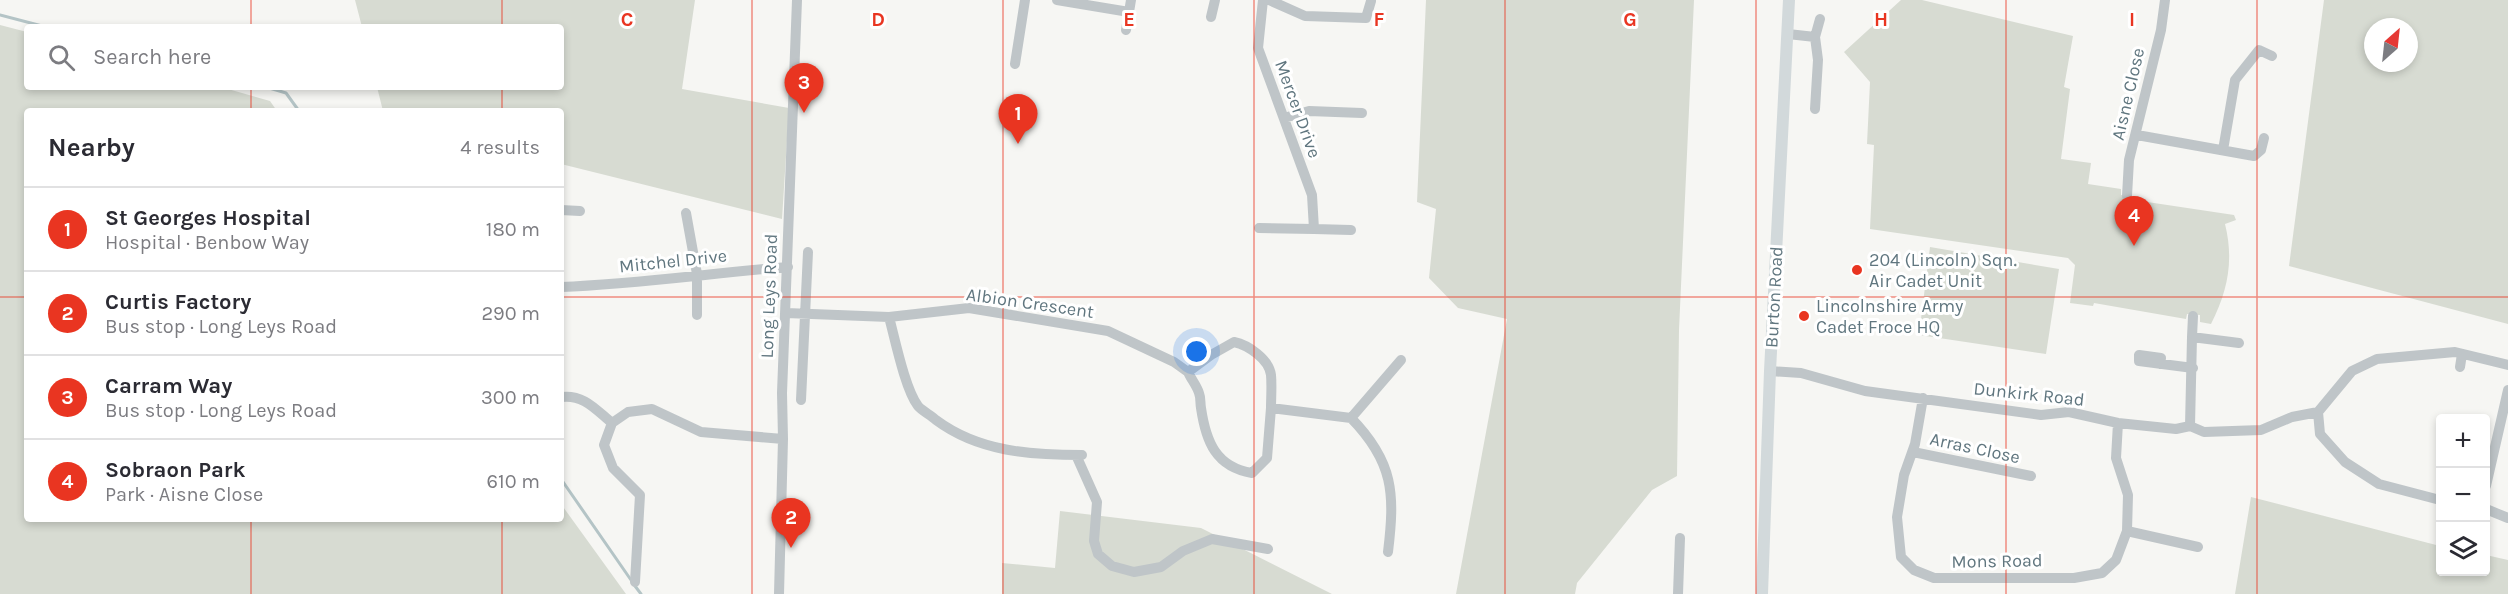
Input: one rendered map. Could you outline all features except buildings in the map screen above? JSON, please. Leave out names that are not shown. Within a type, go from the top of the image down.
[{"type":"main road","name":"Burton Road","points":[[1762,594],[1770,371],[1789,0]]},
{"type":"street","name":"Long Leys Road","points":[[779,594],[782,393],[797,0]]},
{"type":"street","points":[[1015,64],[1025,0]]},
{"type":"street","points":[[1057,0],[1129,12]]},
{"type":"street","points":[[1126,30],[1131,0]]},
{"type":"street","points":[[1211,17],[1215,0]]},
{"type":"street","name":"Mercer Drive","points":[[1263,0],[1258,48],[1312,195],[1314,230]]},
{"type":"street","points":[[1269,0],[1305,16],[1366,18],[1371,1]]},
{"type":"street","name":"Aisne Close","points":[[2127,196],[2129,160],[2161,30],[2165,0]]},
{"type":"street","points":[[1815,109],[1818,60],[1815,37],[1820,19]]},
{"type":"street","points":[[1788,34],[1815,37]]},
{"type":"street","points":[[2223,150],[2235,80],[2259,50],[2272,56]]},
{"type":"street","points":[[1284,118],[1309,111],[1362,113]]},
{"type":"street","points":[[2136,135],[2254,156],[2261,150],[2264,138]]},
{"type":"street","points":[[564,210],[580,211]]},
{"type":"street","points":[[686,213],[697,274],[697,315]]},
{"type":"street","points":[[1259,228],[1351,230]]},
{"type":"street","points":[[801,400],[808,252]]},
{"type":"street","name":"Mitchel Drive","points":[[564,287],[610,285],[697,274],[788,267]]},
{"type":"street","name":"Albion Crescent","points":[[786,313],[889,317],[969,308],[1108,331],[1174,362],[1188,372]]},
{"type":"street","points":[[2190,426],[2193,316]]},
{"type":"street","points":[[889,317],[905,375],[918,406],[946,427],[989,447],[1040,456],[1080,455],[1097,502],[1094,527],[1098,554],[1112,566],[1134,572],[1161,567],[1183,551],[1212,539],[1268,549]]},
{"type":"street","points":[[2192,338],[2239,343]]},
{"type":"street","points":[[1234,342],[1246,345],[1271,372],[1271,408],[1267,458],[1252,473],[1237,470],[1223,462],[1214,453],[1205,427],[1200,394],[1188,372],[1234,342]]},
{"type":"street","points":[[2436,499],[2379,484],[2345,462],[2320,434],[2318,412],[2352,371],[2377,359],[2455,352],[2508,364]]},
{"type":"street","points":[[2460,367],[2462,354]]},
{"type":"street","points":[[1352,418],[1401,360]]},
{"type":"street","points":[[2160,364],[2193,368]]},
{"type":"street","name":"Dunkirk Road","points":[[1770,371],[1801,373],[1865,391],[2041,415],[2069,412],[2118,423],[2176,429],[2190,426],[2204,432],[2261,430],[2292,417],[2318,412]]},
{"type":"street","points":[[2490,468],[2508,390]]},
{"type":"street","points":[[564,397],[570,396],[591,404],[612,423]]},
{"type":"street","name":"Mons Road","points":[[1923,398],[1913,452],[1904,475],[1897,517],[1901,557],[1914,570],[1935,578],[2043,576],[2074,578],[2102,573],[2116,560],[2127,531],[2128,495],[2116,458],[2118,423]]},
{"type":"street","points":[[635,582],[640,495],[613,468],[604,445],[612,423],[628,412],[652,408],[701,432],[783,439]]},
{"type":"street","points":[[1271,408],[1352,418],[1370,437],[1386,470],[1392,514],[1388,552]]},
{"type":"street","points":[[2497,436],[2508,439]]},
{"type":"street","name":"Arras Close","points":[[1913,452],[2031,476]]},
{"type":"street","points":[[2490,511],[2508,518]]},
{"type":"street","points":[[2127,531],[2198,547]]},
{"type":"street","points":[[1678,594],[1680,538]]},
{"type":"shaded area","points":[[355,0],[695,0],[682,89],[789,108],[782,219],[564,165],[564,108],[382,108],[378,90],[564,90],[564,24],[361,24]]},
{"type":"shaded area","points":[[1426,0],[1694,0],[1679,330],[1677,476],[1652,490],[1577,583],[1575,594],[1456,594],[1507,319],[1458,308],[1429,278],[1436,209],[1417,202]]},
{"type":"shaded area","points":[[1901,0],[1922,0],[2073,36],[2064,87],[2070,89],[2061,159],[2091,163],[2088,184],[2121,189],[2121,195],[2134,197],[2134,200],[2234,215],[2236,220],[2225,224],[2229,250],[2228,275],[2222,300],[2211,324],[2200,322],[2200,315],[2187,314],[2186,319],[2094,303],[2093,306],[2070,303],[2075,265],[2068,258],[1870,229],[1874,145],[1867,144],[1870,82],[1844,52]]},
{"type":"shaded area","points":[[2324,0],[2508,0],[2508,324],[2289,266]]},
{"type":"shaded area","points":[[0,25],[24,31],[24,90],[232,90],[270,101],[275,108],[24,108],[24,522],[564,522],[564,508],[626,594],[0,594]]},
{"type":"shaded area","points":[[1930,247],[2059,269],[2046,354],[1919,335]]},
{"type":"shaded area","points":[[2251,497],[2436,545],[2436,576],[2490,576],[2490,556],[2508,560],[2508,594],[2235,594]]},
{"type":"shaded area","points":[[1060,511],[1201,528],[1332,594],[1002,594],[1002,563],[1055,568]]},
{"type":"waterway","points":[[0,15],[34,24]]},
{"type":"waterway","points":[[276,90],[286,93],[297,108]]},
{"type":"waterway","points":[[564,483],[631,580]]},
{"type":"waterway","points":[[635,586],[641,594]]},
{"type":"place","name":"Carram Way","points":[[804,113]]},
{"type":"place","name":"St Georges Hospital","points":[[1018,144]]},
{"type":"place","name":"Sobraon Park","points":[[2134,246]]},
{"type":"place","name":"204 (Lincoln) Sqn. Air Cadet Unit","points":[[1857,270]]},
{"type":"place","name":"Lincolnshire Army Cadet Froce HQ","points":[[1804,316]]},
{"type":"place","name":"Curtis Factory","points":[[791,548]]}]
